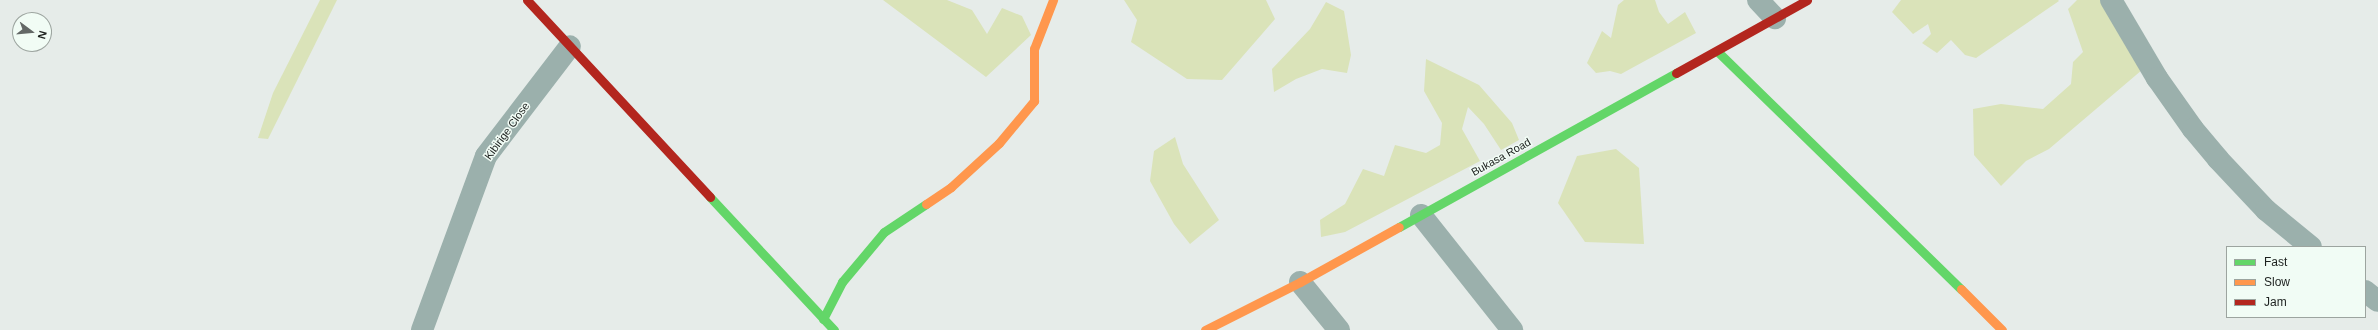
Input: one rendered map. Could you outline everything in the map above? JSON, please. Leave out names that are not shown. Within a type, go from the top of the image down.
[{"type":"street","points":[[527,0],[834,330]]},
{"type":"street","points":[[823,319],[842,282],[884,232],[951,187],[999,143],[1034,101],[1034,49],[1053,0]]},
{"type":"street","points":[[1758,0],[1775,18]]},
{"type":"street","name":"Bukasa Road","points":[[1205,330],[1300,282],[1807,0]]},
{"type":"street","points":[[2111,0],[2157,78],[2193,129],[2218,159],[2266,210],[2310,246]]},
{"type":"street","name":"Kibirige Close","points":[[422,330],[486,156],[570,46]]},
{"type":"street","points":[[1717,51],[2002,330]]},
{"type":"street","points":[[1421,215],[1512,330]]},
{"type":"street","points":[[1300,282],[1339,330]]},
{"type":"street","points":[[2366,292],[2378,301]]},
{"type":"green space","points":[[320,0],[337,0],[268,139],[258,138],[273,93]]},
{"type":"green space","points":[[883,0],[947,0],[972,10],[987,34],[1002,8],[1022,16],[1031,35],[986,77]]},
{"type":"green space","points":[[1124,0],[1266,0],[1275,19],[1222,80],[1187,79],[1131,42],[1137,20]]},
{"type":"green space","points":[[1624,0],[1655,0],[1659,12],[1668,24],[1685,12],[1696,33],[1621,74],[1610,71],[1596,73],[1587,63],[1602,31],[1611,38],[1618,5]]},
{"type":"green space","points":[[1901,0],[2059,1],[1976,58],[1965,55],[1951,40],[1937,53],[1922,43],[1931,34],[1928,24],[1913,34],[1892,12]]},
{"type":"green space","points":[[2077,0],[2111,0],[2149,64],[2049,149],[2026,161],[2001,186],[1974,155],[1973,109],[2001,104],[2043,109],[2071,84],[2073,62],[2083,52],[2068,9]]},
{"type":"green space","points":[[1326,2],[1344,11],[1351,55],[1347,73],[1322,69],[1296,79],[1274,92],[1272,69],[1310,29]]},
{"type":"green space","points":[[1426,59],[1479,85],[1512,123],[1519,140],[1501,150],[1484,124],[1468,107],[1462,129],[1480,161],[1345,232],[1321,237],[1320,220],[1345,204],[1363,169],[1384,176],[1395,145],[1426,153],[1440,145],[1442,123],[1424,91]]},
{"type":"green space","points":[[1175,137],[1183,164],[1219,220],[1190,244],[1174,224],[1150,181],[1154,151]]},
{"type":"green space","points":[[1616,149],[1639,168],[1644,244],[1585,242],[1558,203],[1577,156]]},
{"type":"traffic: fast","points":[[1717,51],[1961,289]]},
{"type":"traffic: fast","points":[[1399,227],[1676,73]]},
{"type":"traffic: fast","points":[[710,197],[834,330]]},
{"type":"traffic: fast","points":[[823,319],[842,282],[884,232],[926,204]]},
{"type":"traffic: slow","points":[[926,204],[951,187],[999,143],[1034,101],[1034,49],[1053,0]]},
{"type":"traffic: slow","points":[[1205,330],[1300,282],[1399,227]]},
{"type":"traffic: slow","points":[[1961,289],[2002,330]]},
{"type":"traffic: jam","points":[[527,0],[710,197]]},
{"type":"traffic: jam","points":[[1676,73],[1807,0]]}]
